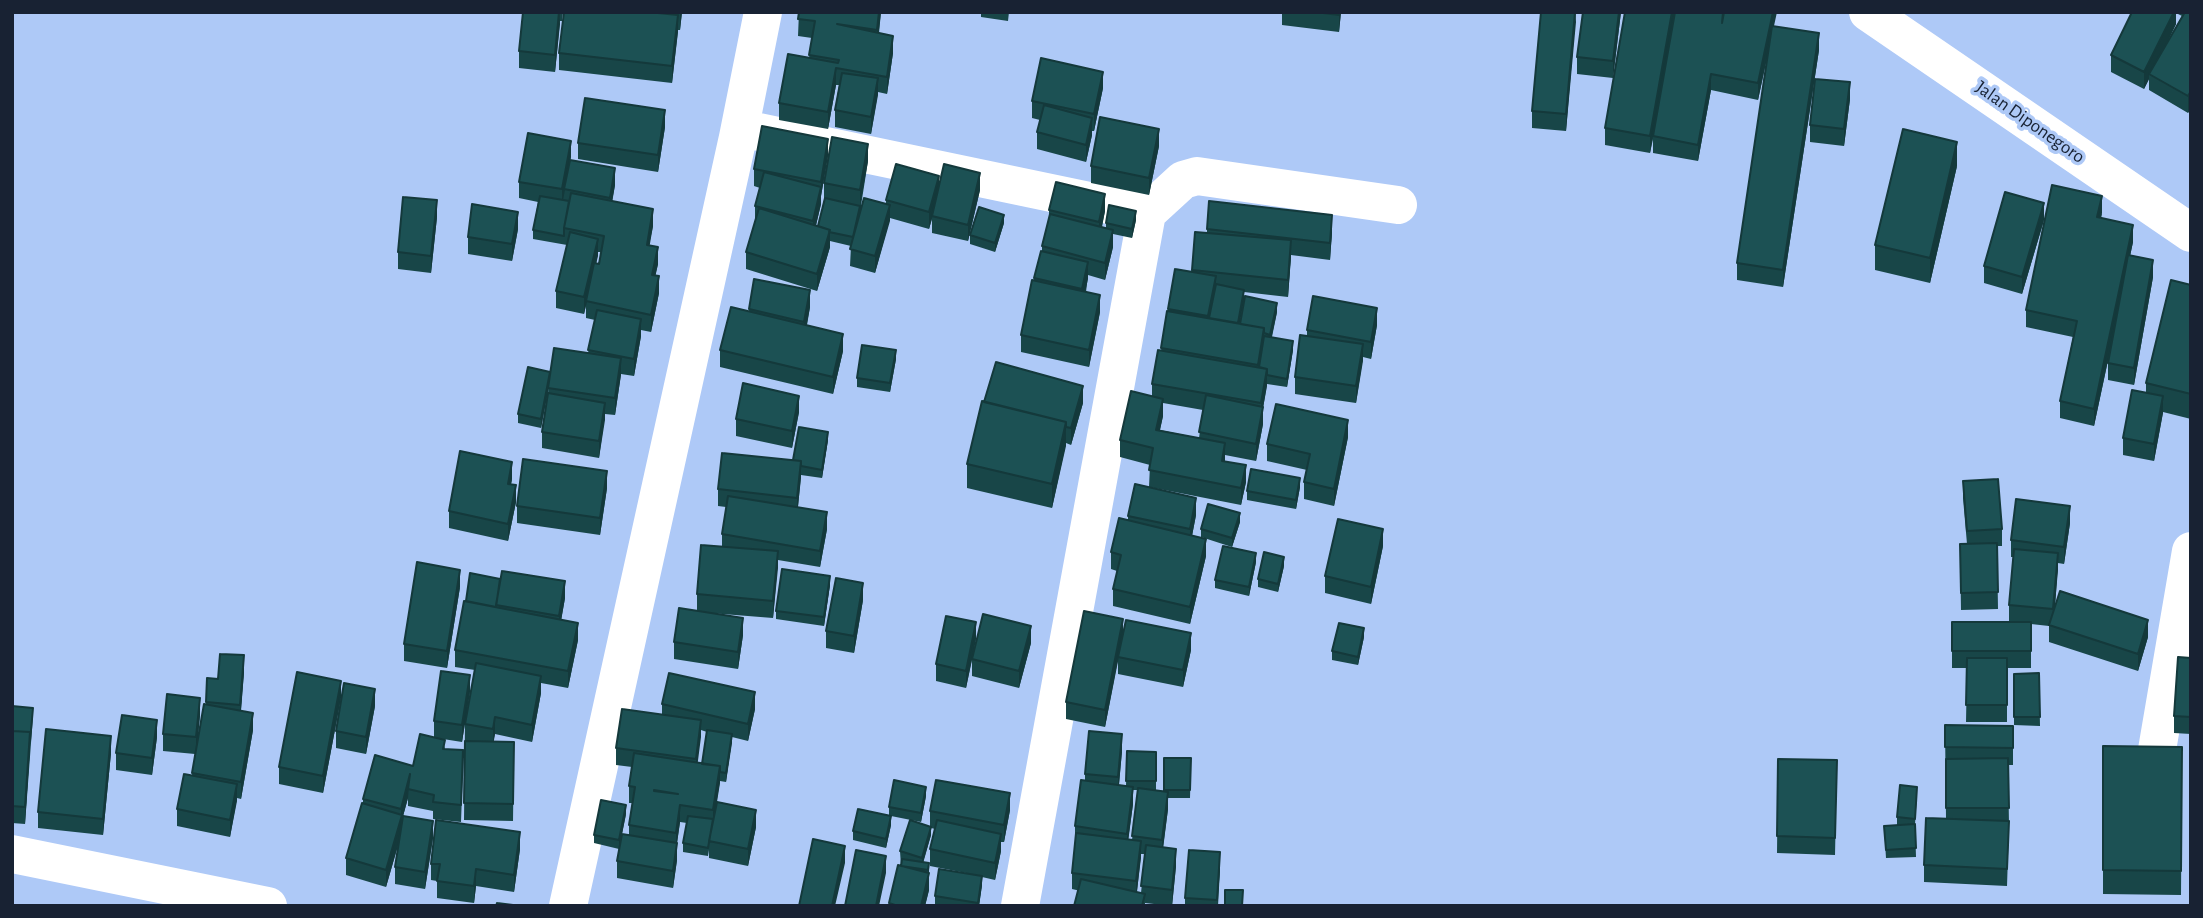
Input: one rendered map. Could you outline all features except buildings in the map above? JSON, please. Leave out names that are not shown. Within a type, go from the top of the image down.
[{"type":"street","points":[[568,906],[740,128],[763,12]]},
{"type":"street","name":"Jalan Diponegoro","points":[[1868,12],[2191,233]]},
{"type":"street","points":[[740,128],[1147,213]]},
{"type":"street","points":[[1020,906],[1147,213],[1183,180],[1197,176],[1398,205]]},
{"type":"street","points":[[2157,750],[2191,551]]},
{"type":"street","points":[[12,854],[268,906]]}]
